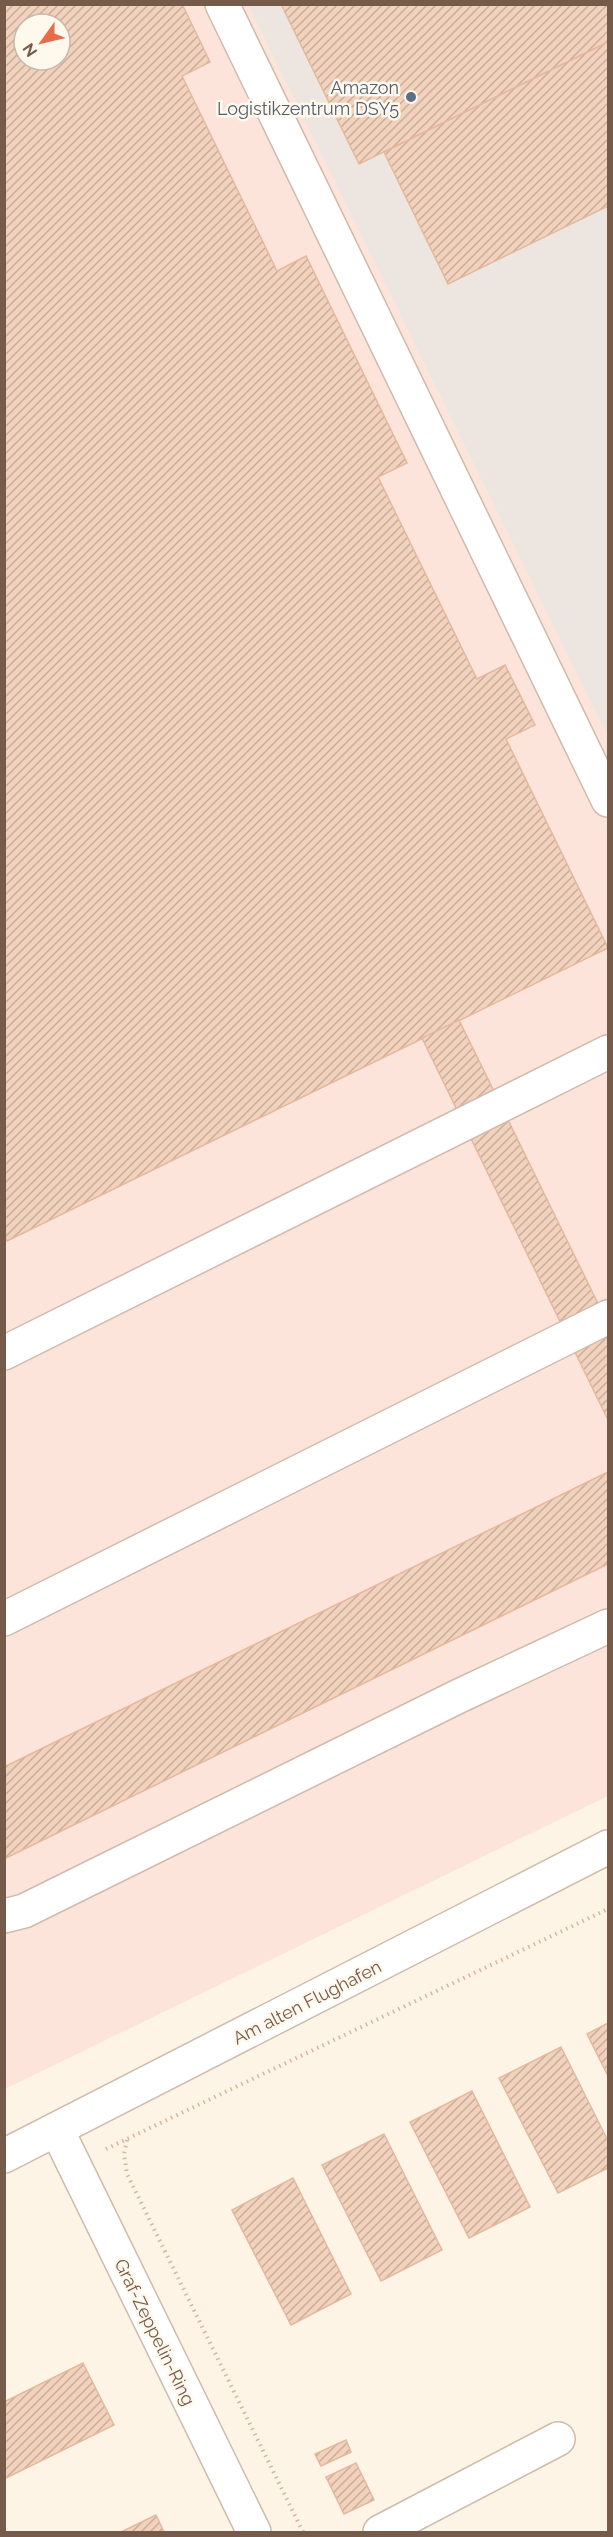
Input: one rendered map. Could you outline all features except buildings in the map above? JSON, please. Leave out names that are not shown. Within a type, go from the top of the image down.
[{"type":"street","points":[[222,4],[609,800]]},
{"type":"street","points":[[4,1353],[609,1052]]},
{"type":"street","points":[[4,1619],[609,1317]]},
{"type":"street","points":[[4,1916],[24,1911],[459,1696],[609,1626]]},
{"type":"street","name":"Am alten Flughafen","points":[[4,2156],[609,1847]]},
{"type":"street","name":"Graf-Zeppelin-Ring","points":[[57,2130],[254,2532]]},
{"type":"street","points":[[380,2532],[558,2439]]},
{"type":"path","points":[[73,2164],[609,1909]]},
{"type":"path","points":[[127,2140],[124,2154],[127,2175],[303,2532]]},
{"type":"shaded area","points":[[5,5],[608,5],[608,1796],[5,2089]]},
{"type":"shaded area","points":[[248,5],[608,5],[608,737]]},
{"type":"place","name":"Amazon Logistikzentrum DSY5","points":[[411,97]]}]
